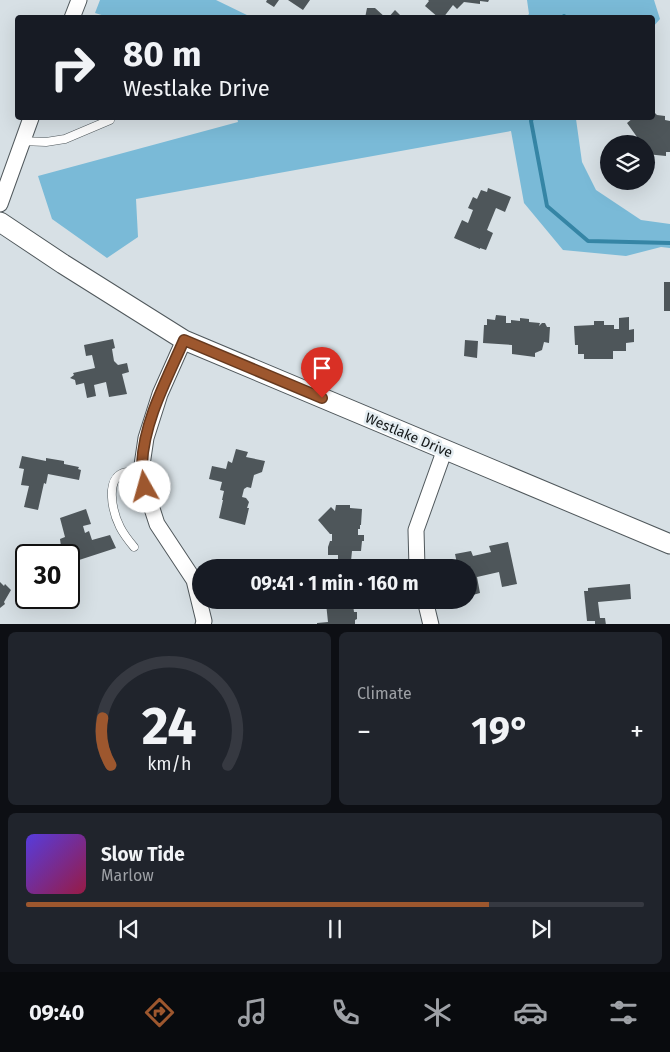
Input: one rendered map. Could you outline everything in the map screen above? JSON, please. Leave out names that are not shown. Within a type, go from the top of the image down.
[{"type":"street","points":[[73,15],[79,0]]},
{"type":"street","points":[[0,204],[21,141],[30,120]]},
{"type":"street","name":"Westlake Drive","points":[[0,222],[184,340],[670,544]]},
{"type":"street","points":[[184,340],[160,394],[146,438],[142,466],[145,487],[157,524],[194,580],[204,620],[203,624]]},
{"type":"street","points":[[417,559],[416,530],[445,449]]},
{"type":"street","points":[[427,609],[430,624]]},
{"type":"lane","points":[[21,141],[46,142],[65,139],[110,120]]},
{"type":"lane","points":[[134,547],[119,525],[111,490],[115,480],[120,475],[127,472],[143,474]]},
{"type":"shaded area","points":[[100,0],[216,0],[247,15],[102,15],[95,13]]},
{"type":"shaded area","points":[[527,0],[654,0],[660,19],[655,25],[655,15],[529,14]]},
{"type":"shaded area","points":[[238,120],[576,120],[582,162],[596,190],[641,220],[670,224],[670,248],[661,247],[626,256],[563,250],[524,203],[511,131],[136,199],[138,237],[107,258],[52,219],[38,176],[238,122]]},
{"type":"building","points":[[267,0],[279,0],[274,7],[266,2]]},
{"type":"building","points":[[288,0],[310,0],[303,10]]},
{"type":"building","points":[[489,0],[488,2],[480,1],[480,4],[464,2],[457,9],[453,5],[445,15],[436,15],[425,6],[429,1]]},
{"type":"building","points":[[367,8],[375,8],[383,15],[366,15]]},
{"type":"building","points":[[395,10],[400,15],[391,15]]},
{"type":"building","points":[[655,113],[665,116],[665,120],[670,121],[670,152],[666,152],[666,156],[655,155],[655,135],[636,135],[627,123],[631,120],[655,120]]},
{"type":"building","points":[[488,188],[511,197],[505,212],[496,208],[487,230],[493,233],[486,250],[454,238],[462,220],[468,223],[473,210],[468,208],[473,197],[477,199],[481,190],[487,192]]},
{"type":"building","points":[[664,282],[670,282],[670,311],[664,311]]},
{"type":"building","points":[[496,315],[506,316],[506,323],[511,323],[511,320],[520,321],[520,318],[529,319],[529,322],[540,323],[539,326],[545,323],[547,327],[550,327],[549,343],[544,342],[542,350],[535,353],[535,357],[512,354],[512,345],[483,343],[484,325],[487,325],[487,319],[495,320]]},
{"type":"building","points":[[629,317],[629,330],[634,329],[634,342],[626,343],[626,351],[613,351],[613,359],[584,359],[584,354],[578,354],[578,345],[575,345],[574,326],[594,325],[594,321],[604,321],[604,325],[614,325],[614,329],[619,329],[619,318]]},
{"type":"building","points":[[113,339],[115,348],[112,349],[114,361],[118,365],[127,363],[129,372],[122,374],[127,394],[109,397],[106,382],[94,385],[96,396],[87,398],[84,383],[76,385],[75,380],[70,378],[74,375],[73,373],[95,368],[92,355],[86,356],[84,345]]},
{"type":"building","points":[[465,340],[478,341],[477,358],[464,356]]},
{"type":"building","points":[[236,449],[248,452],[246,457],[265,461],[262,472],[254,475],[251,488],[247,487],[244,489],[242,497],[246,498],[249,502],[245,525],[219,518],[224,491],[220,490],[222,482],[209,479],[212,466],[226,469],[228,461],[232,463]]},
{"type":"building","points":[[22,456],[46,461],[46,458],[64,461],[64,464],[79,467],[78,469],[81,470],[79,480],[48,474],[38,510],[24,507],[29,486],[21,485],[24,469],[19,468]]},
{"type":"building","points":[[336,505],[350,505],[350,508],[362,509],[358,535],[364,535],[364,541],[362,541],[361,551],[352,551],[351,559],[338,559],[338,555],[328,555],[332,534],[318,520],[331,507],[335,511]]},
{"type":"building","points":[[86,509],[91,524],[83,526],[85,533],[89,531],[92,540],[110,535],[116,548],[80,560],[80,544],[61,544],[60,539],[65,537],[60,518]]},
{"type":"building","points":[[508,542],[517,584],[502,587],[499,572],[477,577],[477,559],[456,559],[455,554],[471,551],[473,556],[491,552],[489,546]]},
{"type":"building","points":[[477,577],[480,593],[477,594]]},
{"type":"building","points":[[0,582],[11,590],[4,602],[5,604],[0,608]]},
{"type":"building","points":[[630,584],[631,599],[598,602],[600,618],[605,618],[606,624],[595,624],[595,621],[587,621],[584,591],[588,591],[588,588]]},
{"type":"building","points":[[327,609],[354,609],[354,612],[357,612],[355,624],[317,624],[328,622]]},
{"type":"waterway","points":[[531,120],[547,206],[588,241],[670,243]]},
{"type":"route","points":[[145,487],[142,466],[146,438],[160,394],[184,340],[322,398]]}]
